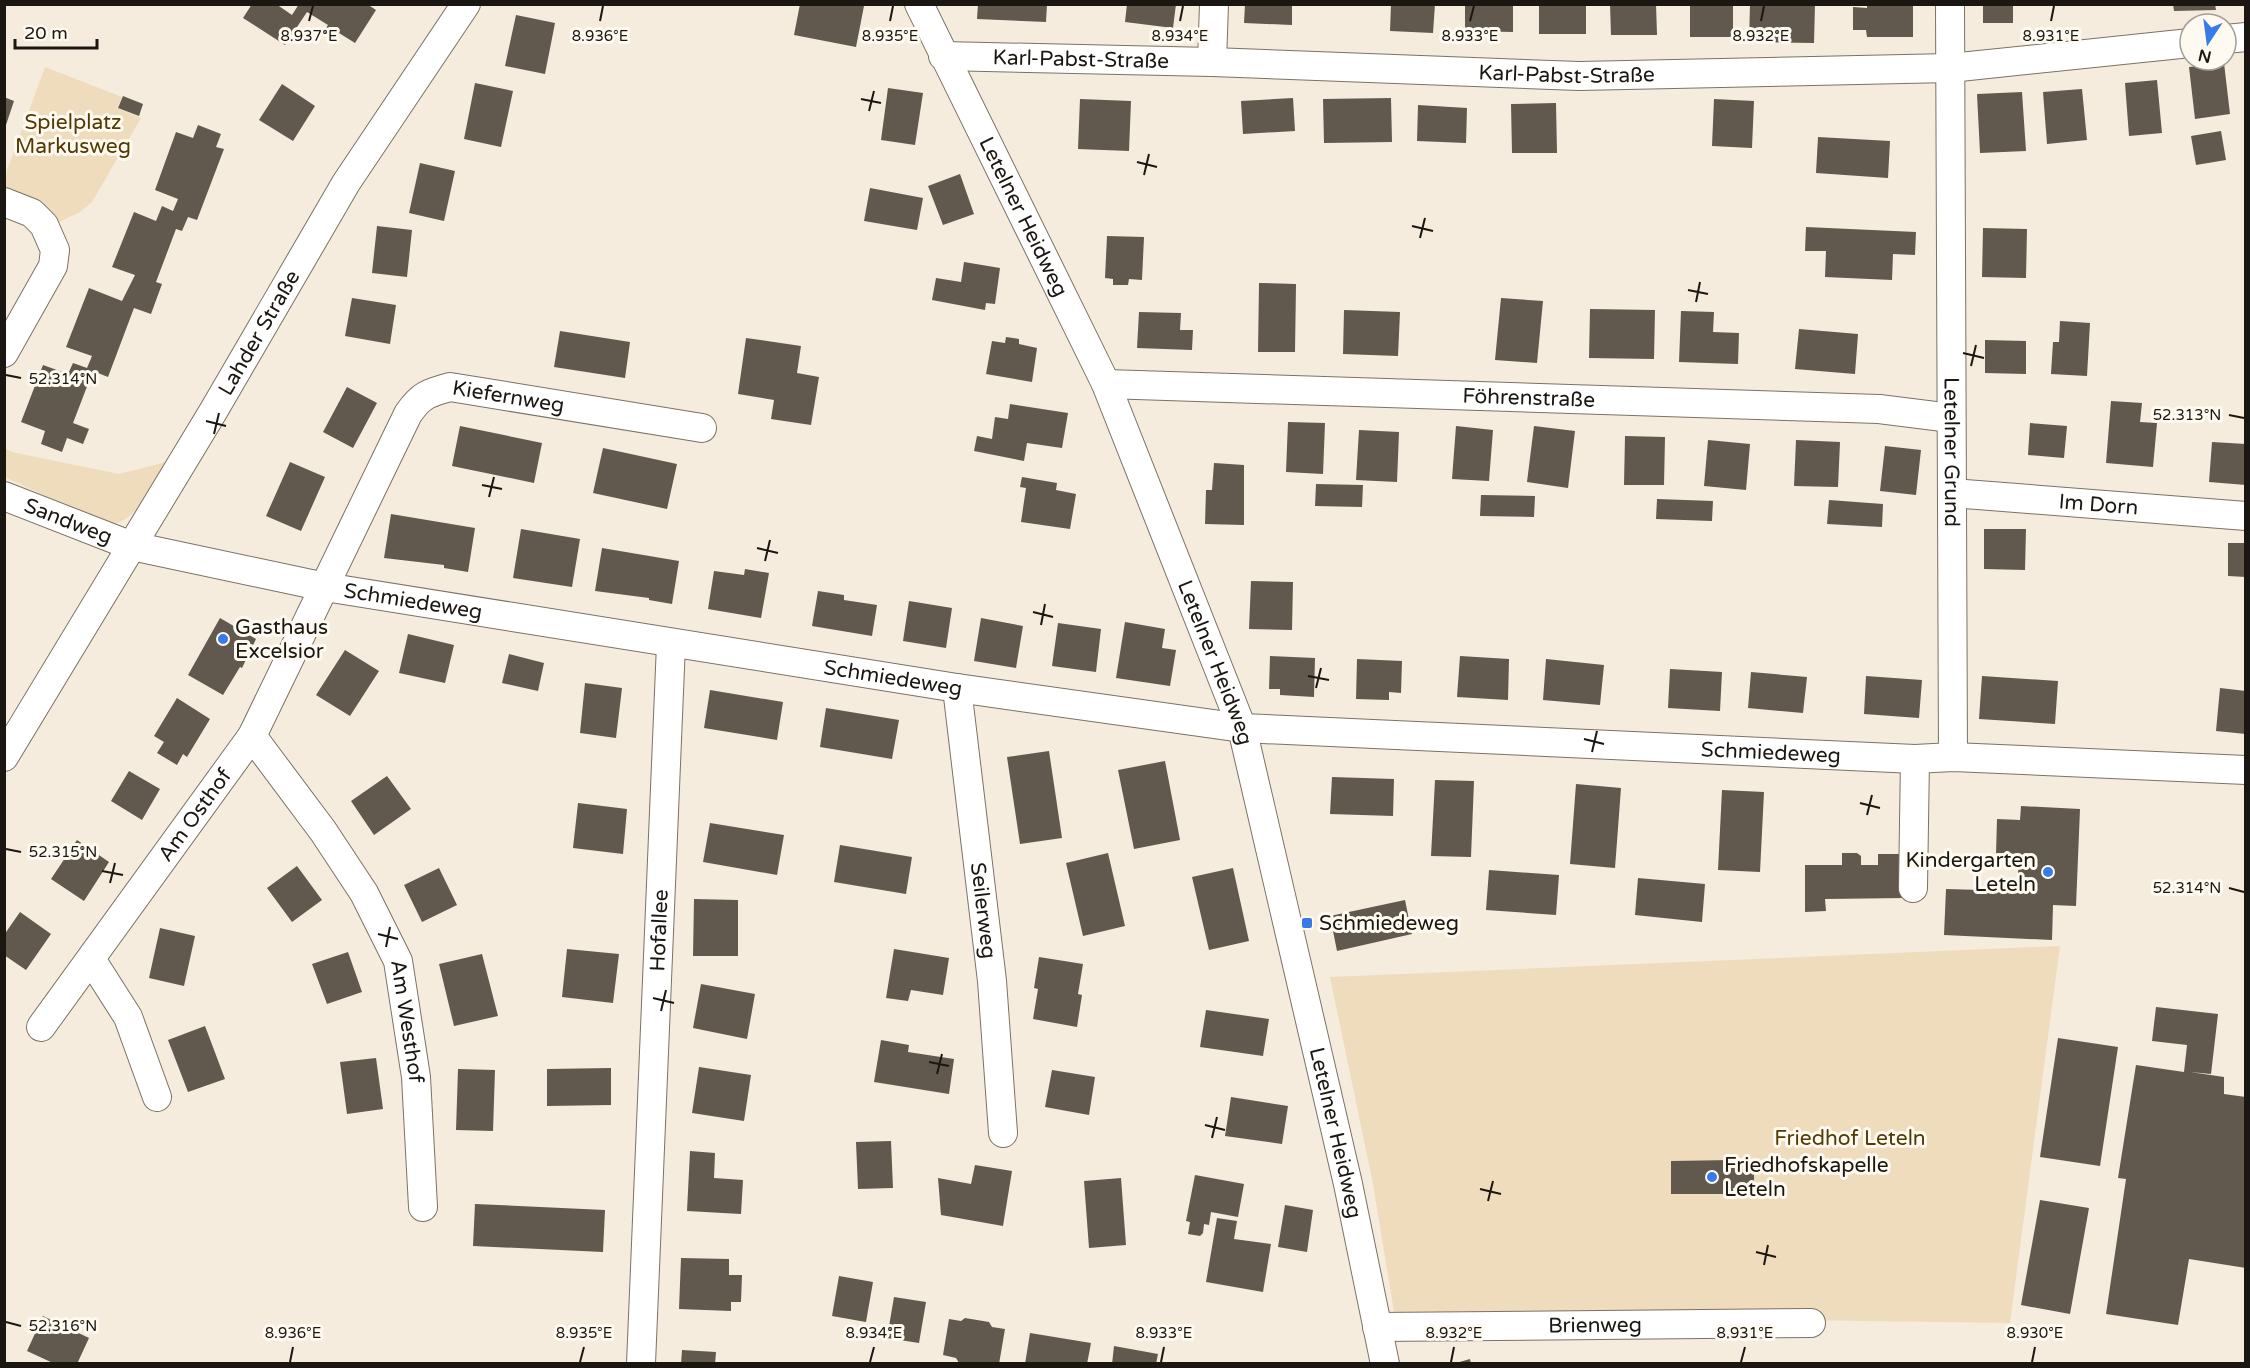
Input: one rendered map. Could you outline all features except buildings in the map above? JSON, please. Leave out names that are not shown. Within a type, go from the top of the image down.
[{"type":"street","name":"Lahder Straße","points":[[4,757],[214,410],[346,183],[466,4]]},
{"type":"street","name":"Letelner Heidweg","points":[[919,4],[1106,384],[1242,729],[1348,1184],[1385,1364]]},
{"type":"street","points":[[1212,62],[1214,4]]},
{"type":"street","name":"Letelner Grund","points":[[1950,4],[1953,757]]},
{"type":"street","name":"Karl-Pabst-Straße","points":[[943,56],[1212,62],[1579,76],[1950,68],[2178,44]]},
{"type":"street","points":[[4,202],[32,213],[44,225],[55,250],[53,266],[4,353]]},
{"type":"street","name":"Föhrenstraße","points":[[1106,384],[1879,409],[1951,418]]},
{"type":"street","name":"Kiefernweg","points":[[325,587],[408,414],[419,399],[432,392],[450,387],[702,428]]},
{"type":"street","name":"Im Dorn","points":[[1952,494],[2246,516]]},
{"type":"street","name":"Sandweg","points":[[4,496],[132,546]]},
{"type":"street","name":"Schmiedeweg","points":[[132,546],[325,587],[671,644],[1242,729],[1915,759],[1953,757],[2246,770]]},
{"type":"street","name":"Am Osthof","points":[[41,1027],[252,736],[325,587]]},
{"type":"street","name":"Hofallee","points":[[641,1364],[671,644]]},
{"type":"street","name":"Seilerweg","points":[[957,688],[992,981],[1003,1133]]},
{"type":"street","name":"Am Westhof","points":[[252,736],[323,831],[364,893],[398,961],[416,1077],[423,1207]]},
{"type":"street","points":[[1913,888],[1915,759]]},
{"type":"street","points":[[91,959],[128,1017],[157,1096]]},
{"type":"street","name":"Brienweg","points":[[1377,1327],[1811,1323]]},
{"type":"green space","name":"Spielplatz Markusweg","points":[[45,67],[122,97],[117,108],[141,118],[92,202],[80,212],[55,224],[5,189],[7,170]]},
{"type":"green space","points":[[4,448],[12,452],[119,474],[166,462],[143,502],[135,511],[118,523],[107,525],[5,477]]},
{"type":"green space","name":"Friedhof Leteln","points":[[2060,946],[2010,1323],[1658,1318],[1395,1318],[1373,1184],[1330,977]]},
{"type":"place","name":"Gasthaus Excelsior","points":[[223,639]]},
{"type":"place","name":"Kindergarten Leteln","points":[[2048,872]]},
{"type":"place","name":"Schmiedeweg","points":[[1307,923]]},
{"type":"place","name":"Friedhofskapelle Leteln","points":[[1712,1177]]}]
